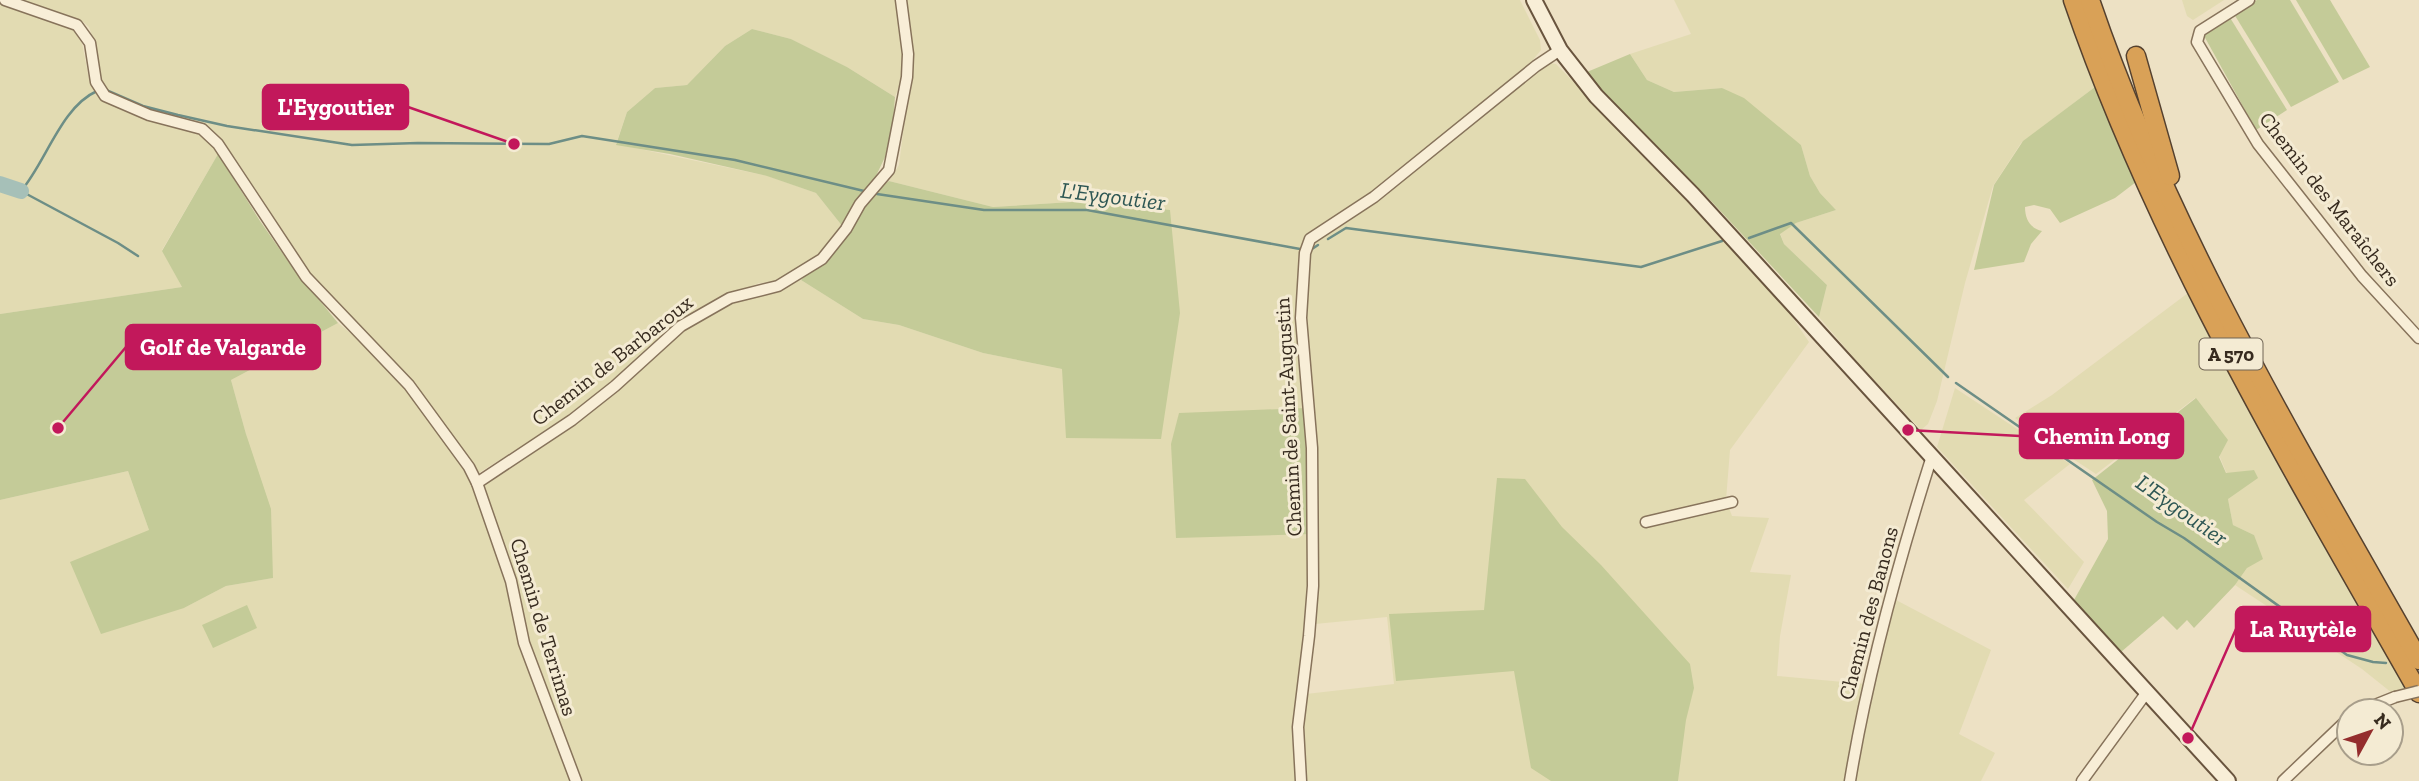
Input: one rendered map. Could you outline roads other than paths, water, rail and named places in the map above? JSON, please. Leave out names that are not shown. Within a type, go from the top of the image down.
[{"type":"highway","name":"A 570","points":[[2073,0],[2088,45],[2132,152],[2179,255],[2258,405],[2419,692]]},
{"type":"highway","name":"A 570","points":[[2090,0],[2145,146],[2185,231],[2273,399],[2419,660]]},
{"type":"highway","points":[[2136,56],[2166,164],[2223,305]]},
{"type":"main road","points":[[1536,1],[1560,50],[1596,96],[1693,195],[2228,781]]},
{"type":"street","name":"Chemin de Terrimas","points":[[5,0],[77,25],[90,43],[96,82],[106,96],[149,115],[202,129],[218,144],[306,277],[409,384],[456,447],[477,483],[511,581],[524,643],[576,781]]},
{"type":"street","name":"Chemin de Barbaroux","points":[[477,483],[581,413],[681,326],[730,298],[778,286],[822,259],[846,229],[859,204],[889,170],[907,77],[908,54],[901,0]]},
{"type":"street","name":"Chemin des Maraîchers","points":[[2249,0],[2200,31],[2197,42],[2258,144],[2361,276],[2419,338]]},
{"type":"street","name":"Chemin de Saint-Augustin","points":[[1301,781],[1298,727],[1309,636],[1313,568],[1312,448],[1301,318],[1303,276],[1310,239],[1374,197],[1536,66],[1560,50]]},
{"type":"street","name":"Chemin des Banons","points":[[1850,781],[1859,725],[1884,623],[1932,456]]},
{"type":"street","points":[[1646,522],[1732,502]]},
{"type":"street","points":[[2082,781],[2147,692]]},
{"type":"street","points":[[2395,697],[2419,692]]},
{"type":"street","points":[[2283,781],[2335,731]]},
{"type":"waterway","name":"L'Eygoutier","points":[[106,90],[143,106],[227,126],[352,145],[549,144],[582,136],[735,160],[864,191]]},
{"type":"waterway","name":"L'Eygoutier","points":[[97,91],[73,109],[21,191],[138,256]]},
{"type":"waterway","name":"L'Eygoutier","points":[[0,184],[21,191]]},
{"type":"waterway","name":"L'Eygoutier","points":[[877,194],[984,210],[1087,210],[1300,249]]},
{"type":"waterway","name":"L'Eygoutier","points":[[1749,238],[1791,223],[1948,377]]},
{"type":"waterway","name":"L'Eygoutier","points":[[1328,239],[1346,228],[1641,267],[1722,241]]},
{"type":"waterway","name":"L'Eygoutier","points":[[1309,251],[1318,245]]},
{"type":"waterway","name":"L'Eygoutier","points":[[1956,383],[2184,538],[2347,655],[2386,663]]},
{"type":"place","name":"L'Eygoutier","points":[[514,144]]},
{"type":"place","name":"Golf de Valgarde","points":[[58,428]]},
{"type":"place","name":"Chemin Long","points":[[1908,430]]},
{"type":"place","name":"La Ruytèle","points":[[2188,738]]}]
